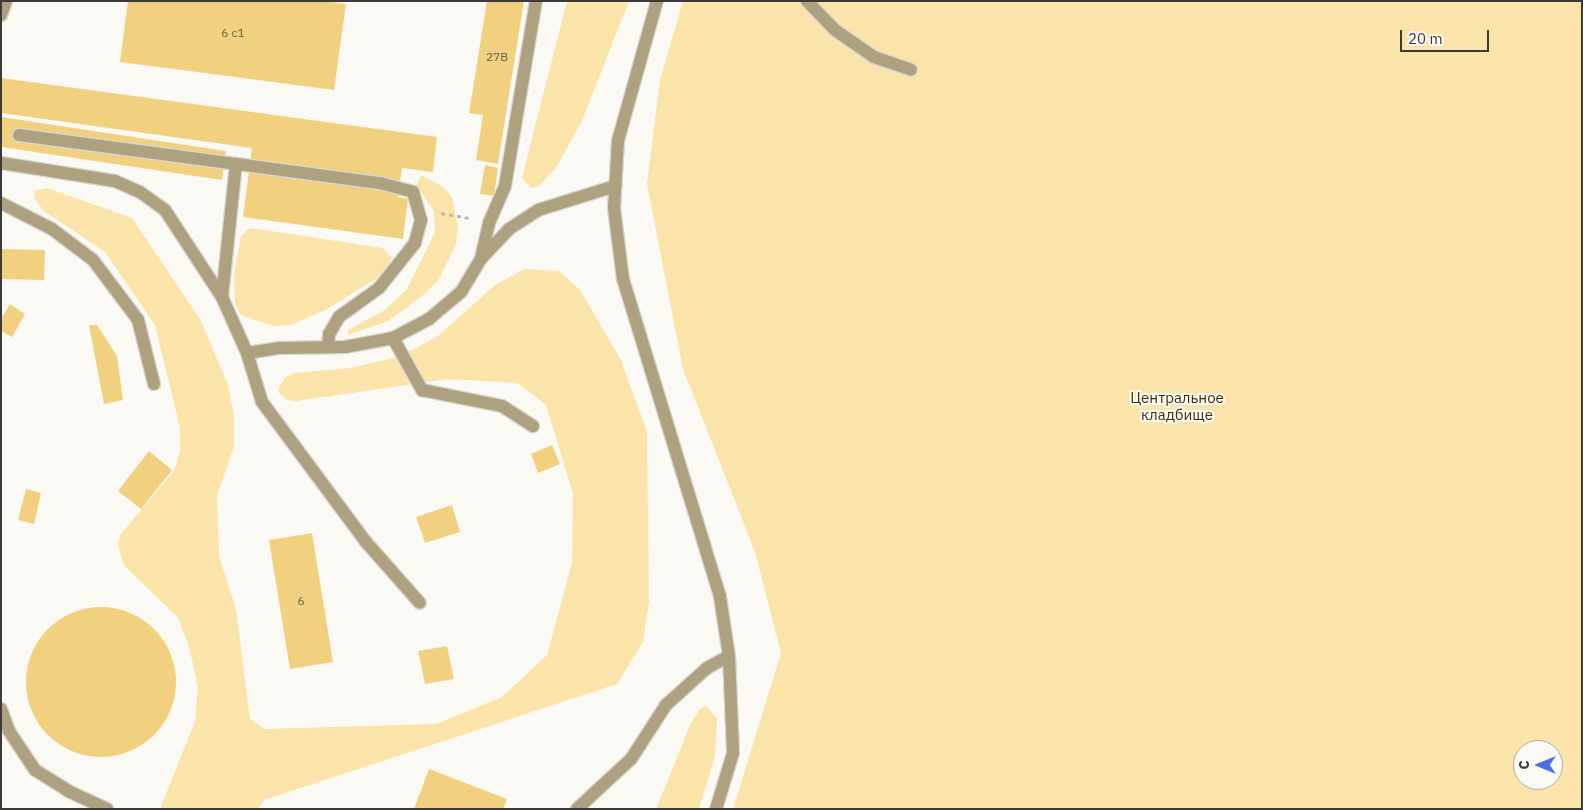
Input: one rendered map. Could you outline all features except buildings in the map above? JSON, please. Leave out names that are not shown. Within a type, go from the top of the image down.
[{"type":"lane","points":[[1,15],[6,1]]},
{"type":"lane","points":[[480,260],[489,223],[505,186],[536,1]]},
{"type":"lane","points":[[657,1],[618,141],[614,208],[624,279],[720,597],[729,656],[733,753],[716,809]]},
{"type":"lane","points":[[807,1],[835,30],[874,57],[912,70]]},
{"type":"lane","points":[[19,135],[408,188],[418,200],[420,212],[419,232],[405,258],[378,288],[339,318],[328,334],[328,347]]},
{"type":"lane","points":[[1,163],[115,181],[140,192],[165,210],[222,297],[247,353],[262,402],[360,534],[420,603]]},
{"type":"lane","points":[[222,297],[236,164]]},
{"type":"lane","points":[[247,353],[328,347],[393,338],[429,319],[462,292],[480,260],[509,229],[538,210],[615,186]]},
{"type":"lane","points":[[1,203],[52,229],[93,260],[138,320],[154,384]]},
{"type":"lane","points":[[393,338],[422,390],[502,406],[533,426]]},
{"type":"lane","points":[[576,809],[631,759],[666,705],[707,668],[729,656]]},
{"type":"lane","points":[[1,709],[8,731],[35,770],[68,791],[107,809]]},
{"type":"path","points":[[420,212],[452,213],[489,223]]},
{"type":"green space","points":[[567,1],[629,1],[582,121],[556,168],[539,186],[531,188],[522,178]]},
{"type":"green space","name":"Центральное кладбище","points":[[683,1],[1582,1],[1582,809],[733,809],[781,653],[755,552],[683,369],[647,184],[660,80]]},
{"type":"green space","points":[[421,175],[442,186],[452,197],[458,227],[456,245],[438,281],[422,296],[388,321],[348,335],[348,330],[385,310],[407,289],[435,233],[434,211],[416,185]]},
{"type":"green space","points":[[47,188],[132,218],[201,321],[228,385],[234,415],[234,447],[217,495],[219,556],[236,609],[250,719],[265,729],[436,724],[502,697],[547,655],[572,563],[573,494],[546,405],[518,383],[448,379],[296,401],[287,400],[279,393],[279,387],[285,378],[294,373],[351,368],[401,356],[438,336],[495,285],[525,269],[559,271],[580,290],[621,360],[647,432],[649,602],[643,642],[617,684],[264,800],[258,809],[160,809],[195,721],[198,688],[189,646],[178,618],[124,565],[118,545],[120,535],[174,471],[180,452],[180,428],[155,325],[105,252],[44,211],[35,200],[34,191]]},
{"type":"green space","points":[[250,228],[383,248],[392,258],[382,275],[327,309],[291,325],[273,326],[241,315],[235,304],[234,274],[241,236]]},
{"type":"green space","points":[[706,706],[717,718],[715,756],[699,809],[656,809],[691,723],[700,709]]}]
